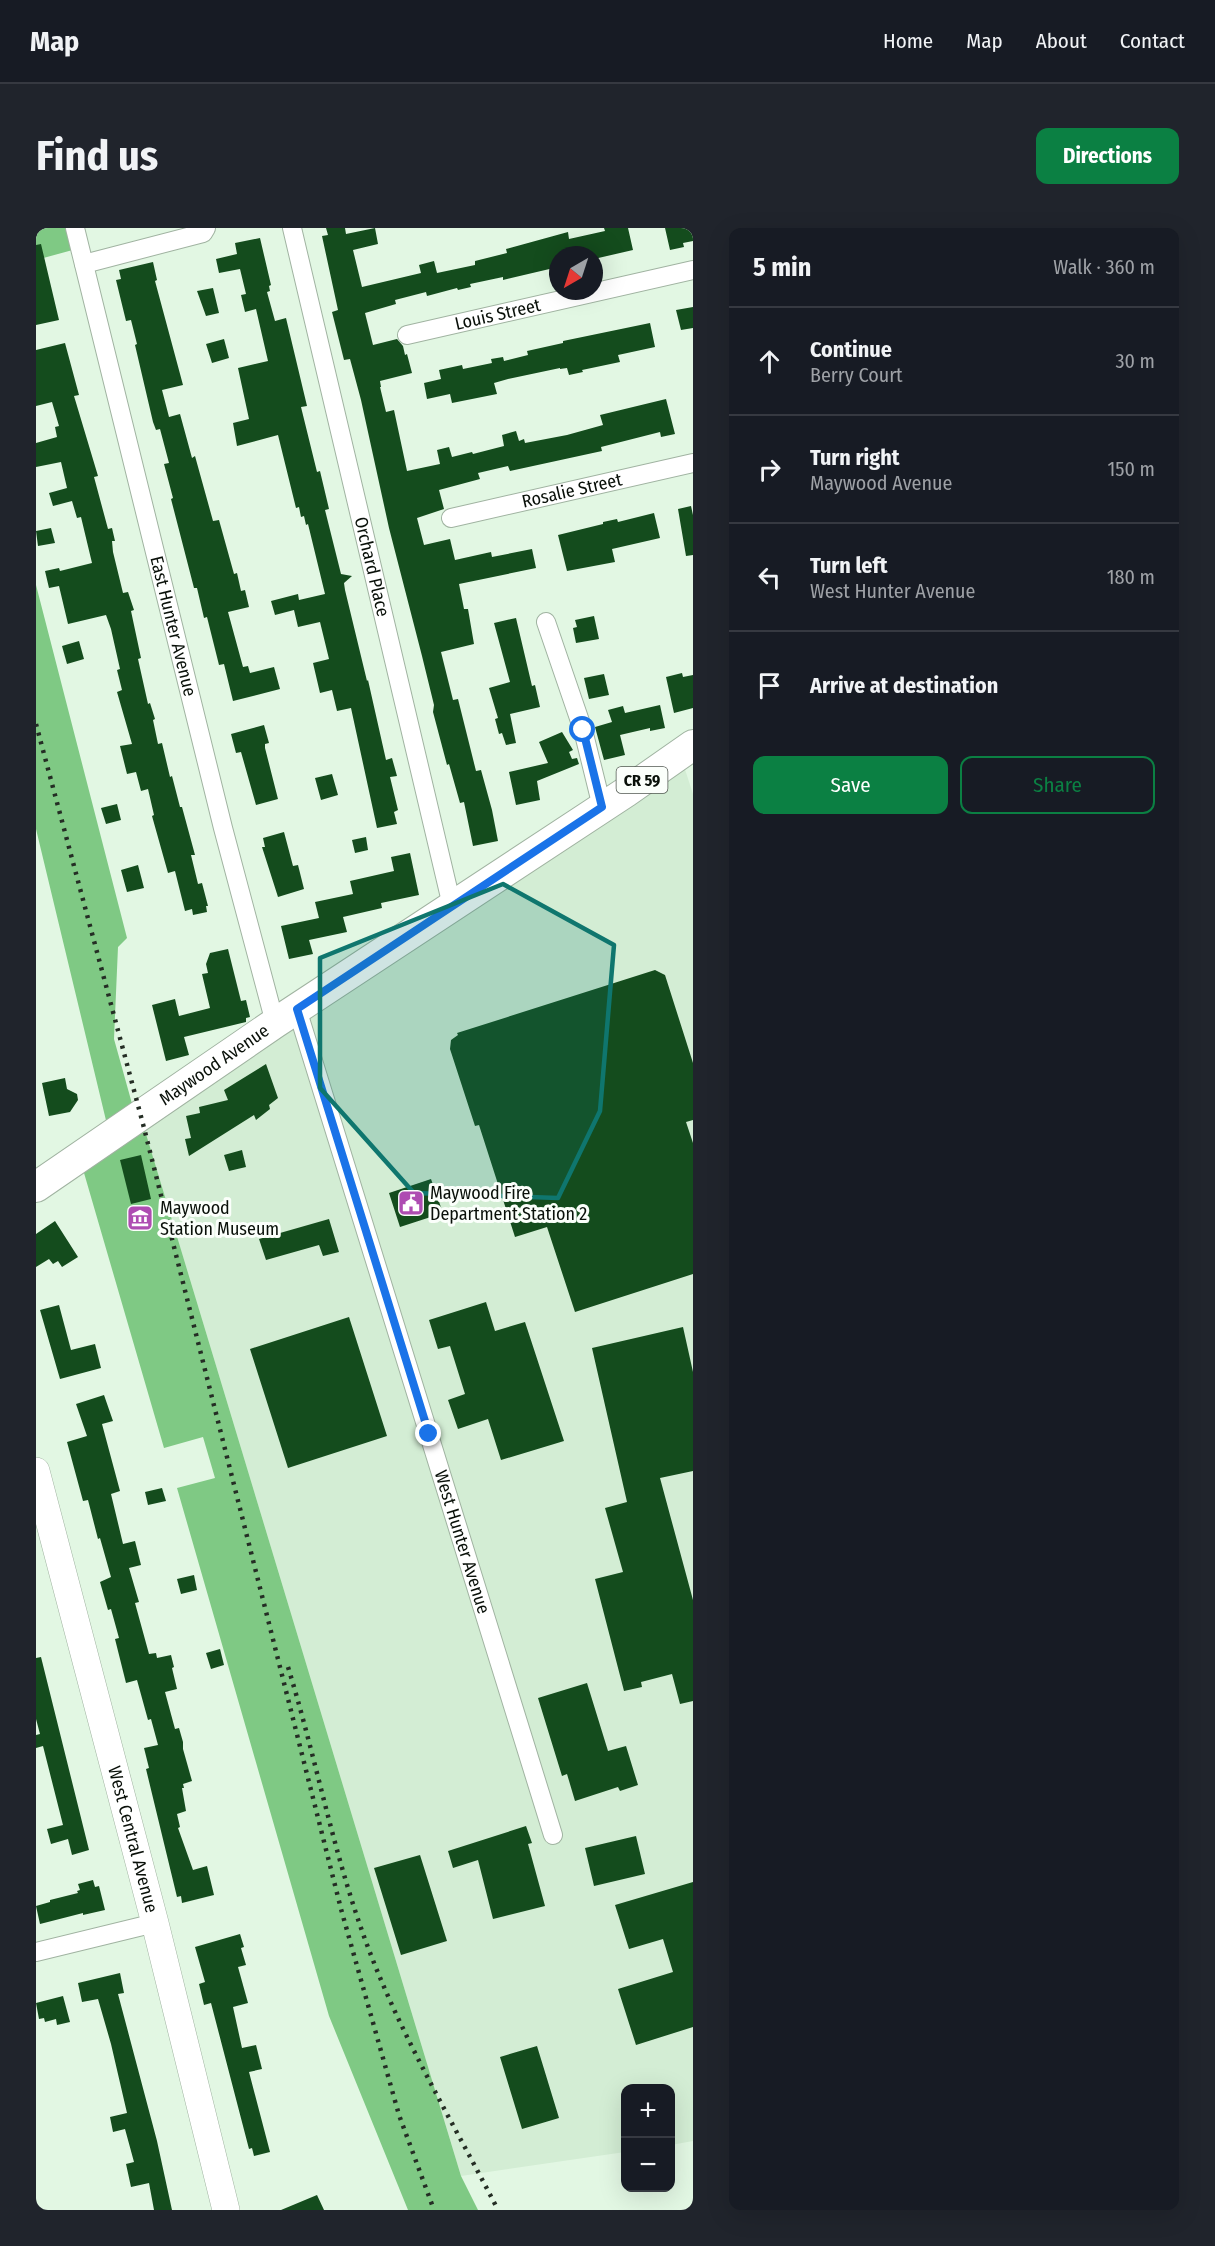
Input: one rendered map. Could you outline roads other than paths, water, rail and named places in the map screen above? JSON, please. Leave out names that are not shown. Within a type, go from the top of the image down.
[{"type":"main road","name":"Maywood Avenue","points":[[36,1187],[286,1016],[693,745]]},
{"type":"street","name":"East Hunter Avenue","points":[[75,228],[223,828],[286,1016]]},
{"type":"street","points":[[84,264],[203,233],[206,228]]},
{"type":"street","name":"Orchard Place","points":[[292,228],[452,906]]},
{"type":"street","name":"Louis Street","points":[[407,335],[693,270]]},
{"type":"street","name":"Rosalie Street","points":[[451,518],[693,463]]},
{"type":"street","points":[[546,622],[583,730],[602,807]]},
{"type":"street","name":"West Hunter Avenue","points":[[286,1016],[553,1835]]},
{"type":"street","name":"West Central Avenue","points":[[36,1471],[155,1923],[226,2210]]},
{"type":"street","points":[[36,1952],[155,1923]]},
{"type":"railway","points":[[36,724],[143,1124],[341,1909],[399,2115],[434,2210]]},
{"type":"railway","points":[[288,1667],[346,1880],[369,1950],[413,2049],[498,2210]]},
{"type":"place","name":"Maywood Fire Department Station 2","points":[[411,1203]]},
{"type":"place","name":"Maywood Station Museum","points":[[140,1218]]}]
